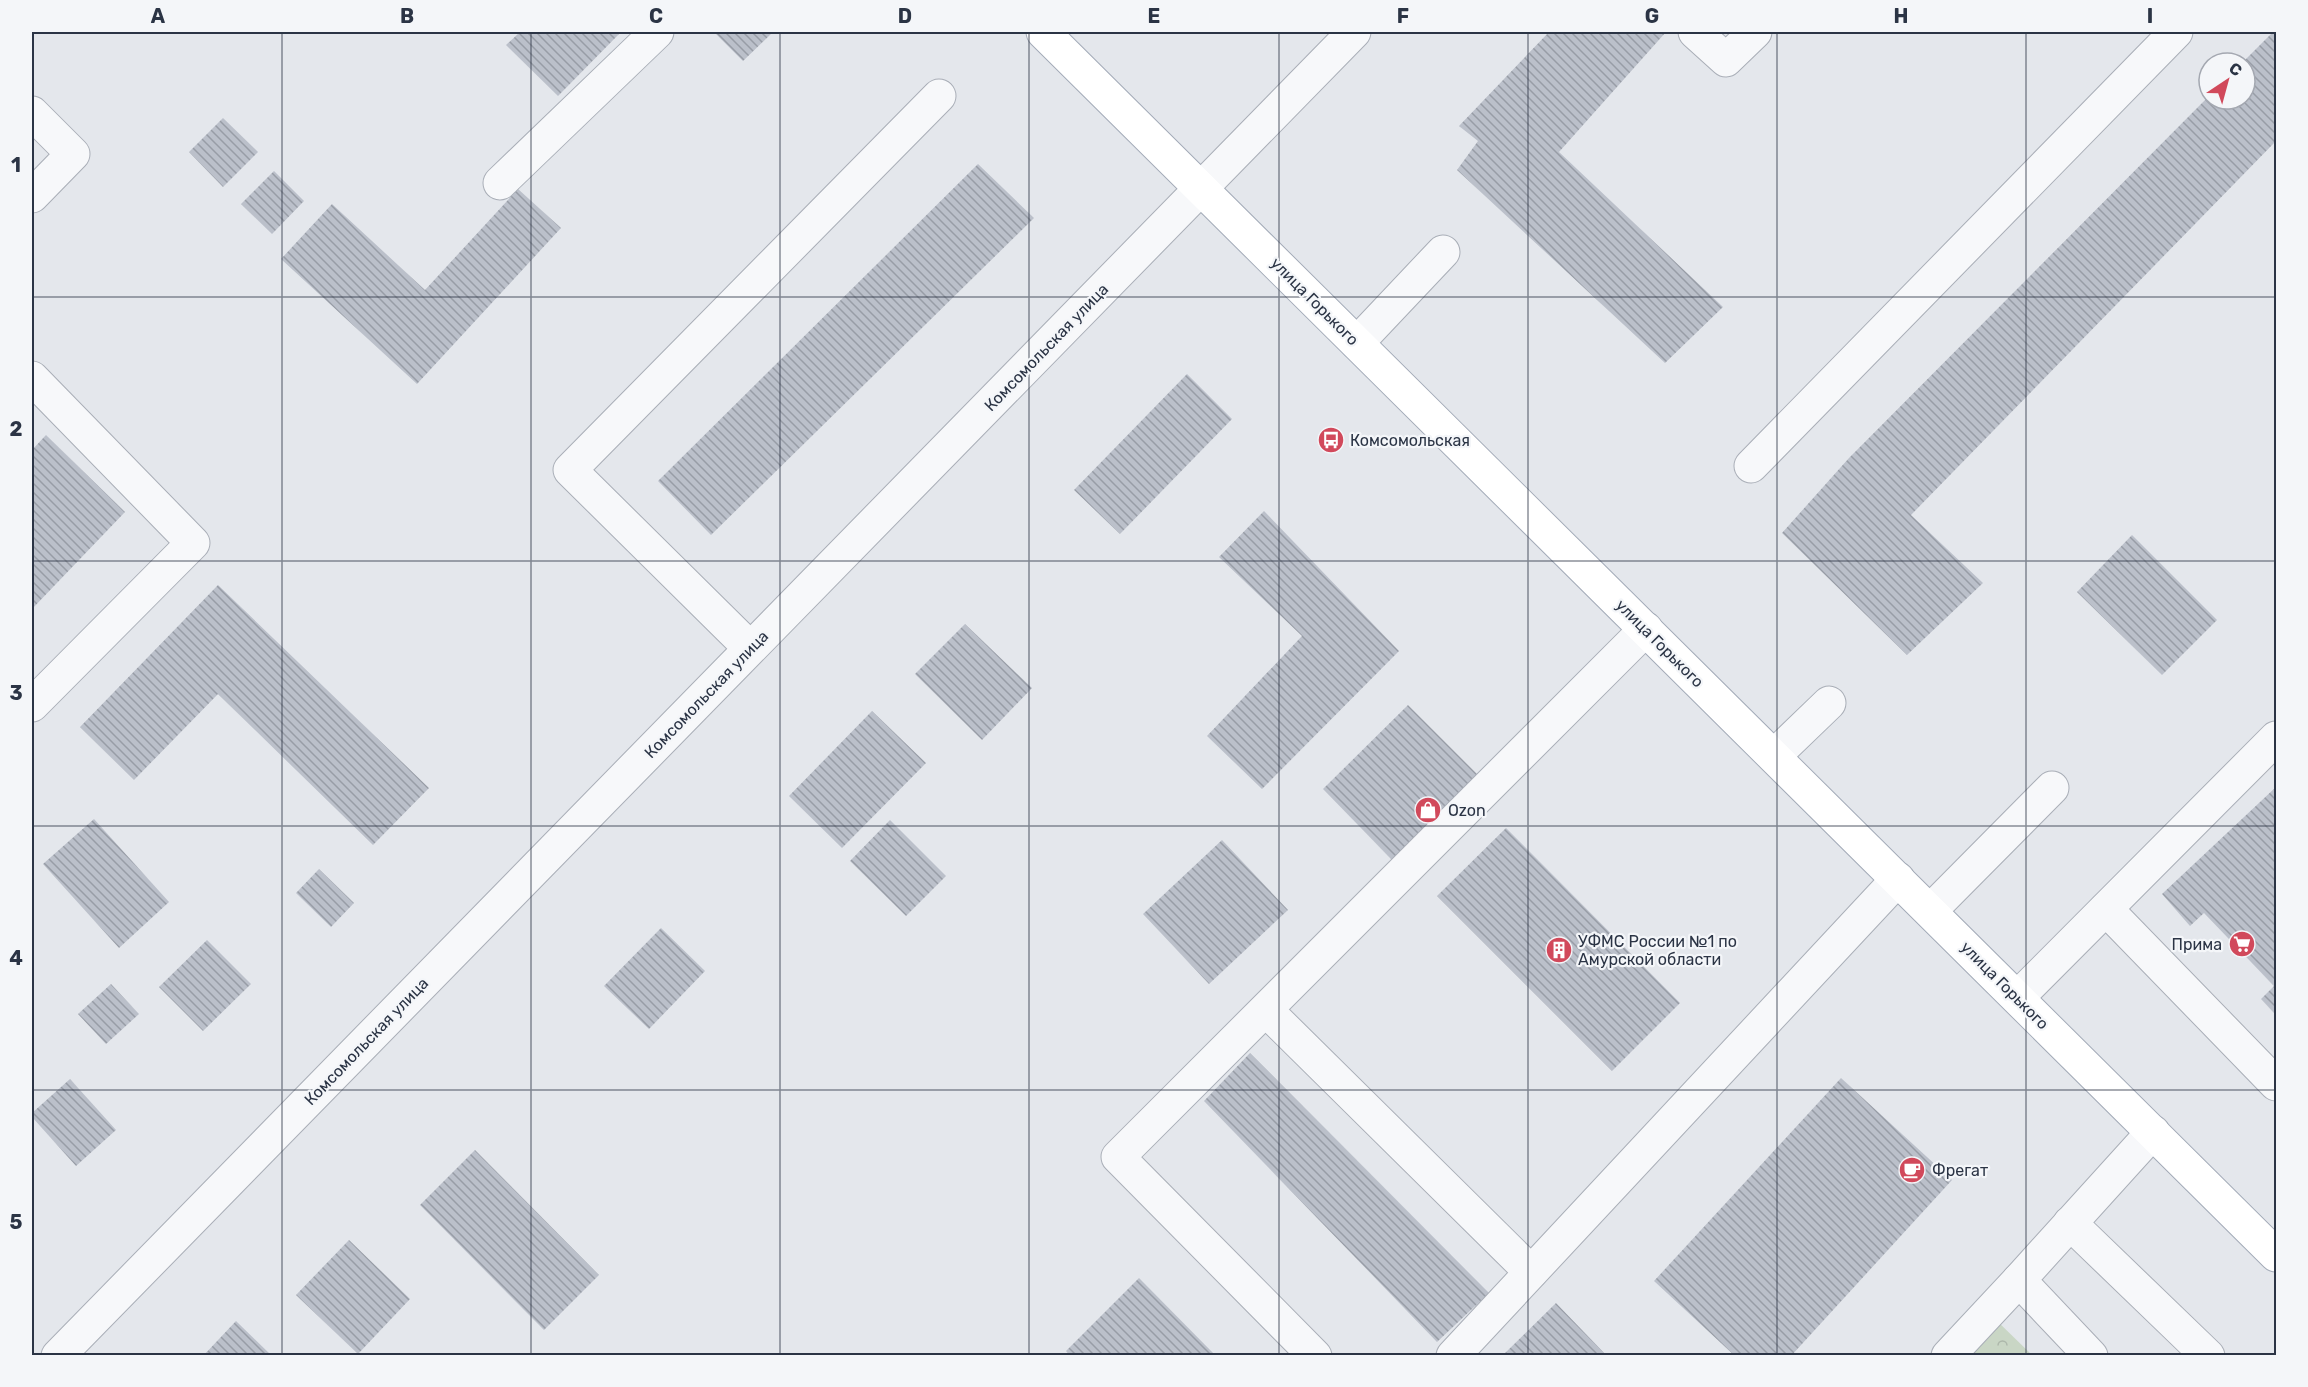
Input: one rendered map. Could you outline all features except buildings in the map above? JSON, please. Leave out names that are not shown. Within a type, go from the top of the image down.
[{"type":"main road","name":"улица Горького","points":[[1043,32],[2277,1255]]},
{"type":"street","points":[[500,183],[657,32]]},
{"type":"street","name":"Комсомольская улица","points":[[58,1356],[1354,32]]},
{"type":"street","points":[[1695,32],[1726,60],[1755,32]]},
{"type":"street","points":[[1751,466],[2176,32]]},
{"type":"street","points":[[750,648],[570,470],[939,96]]},
{"type":"street","points":[[32,113],[73,154],[32,196]]},
{"type":"street","points":[[1357,343],[1443,252]]},
{"type":"street","points":[[32,378],[193,543],[32,705]]},
{"type":"street","points":[[1315,1356],[1118,1157],[1647,629]]},
{"type":"street","points":[[1774,756],[1829,703]]},
{"type":"street","points":[[2018,998],[2106,909],[2271,754]]},
{"type":"street","points":[[1930,911],[2052,788]]},
{"type":"street","points":[[1453,1356],[1898,879]]},
{"type":"street","points":[[2106,909],[2277,1084]]},
{"type":"street","points":[[1266,1010],[1531,1272]]},
{"type":"street","points":[[1948,1356],[2153,1132]]},
{"type":"street","points":[[2070,1222],[2208,1356]]},
{"type":"street","points":[[2019,1280],[2091,1356]]},
{"type":"green space","points":[[1993,1317],[2032,1355],[1955,1356]]},
{"type":"place","name":"Комсомольская","points":[[1331,440]]},
{"type":"place","name":"Ozon","points":[[1428,810]]},
{"type":"place","name":"Прима","points":[[2242,944]]},
{"type":"place","name":"УФМС России №1 по Амурской области","points":[[1559,950]]},
{"type":"place","name":"Фрегат","points":[[1912,1170]]}]
